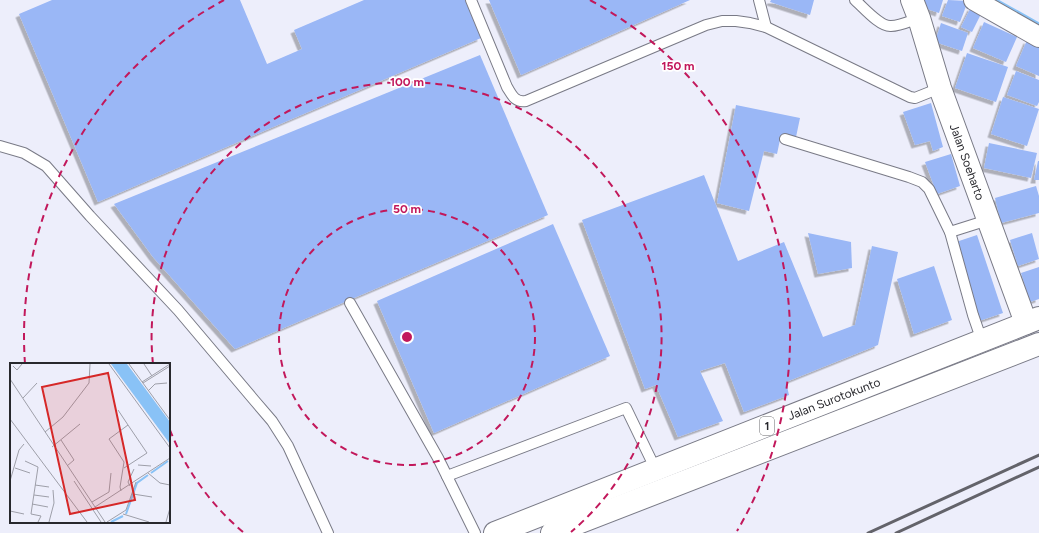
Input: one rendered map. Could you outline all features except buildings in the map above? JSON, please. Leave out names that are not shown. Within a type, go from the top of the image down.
[{"type":"main road","name":"Jalan Soeharto","points":[[915,9],[940,88],[988,220],[1033,321]]},
{"type":"main road","name":"Jalan Surotokunto","points":[[495,533],[1033,321]]},
{"type":"main road","name":"Jalan Surotokunto","points":[[552,533],[1039,344]]},
{"type":"street","points":[[984,2],[1039,37]]},
{"type":"lane","points":[[470,0],[507,87],[515,100],[518,102],[526,101],[706,25],[722,21],[736,21],[766,27],[910,97],[915,98],[940,88]]},
{"type":"lane","points":[[759,0],[766,27]]},
{"type":"lane","points":[[855,0],[880,23],[886,26],[892,26],[915,9]]},
{"type":"lane","points":[[785,139],[922,182],[931,192],[950,232],[973,315],[982,341]]},
{"type":"lane","points":[[0,146],[24,153],[46,166],[90,216],[178,310],[272,421],[288,446],[328,533]]},
{"type":"lane","points":[[950,232],[988,220]]},
{"type":"lane","points":[[350,303],[438,458],[475,533]]},
{"type":"lane","points":[[447,476],[626,408],[656,470]]},
{"type":"waterway","points":[[994,0],[1039,25]]},
{"type":"railway","points":[[868,533],[1039,455]]},
{"type":"railway","points":[[896,533],[1039,467]]}]
